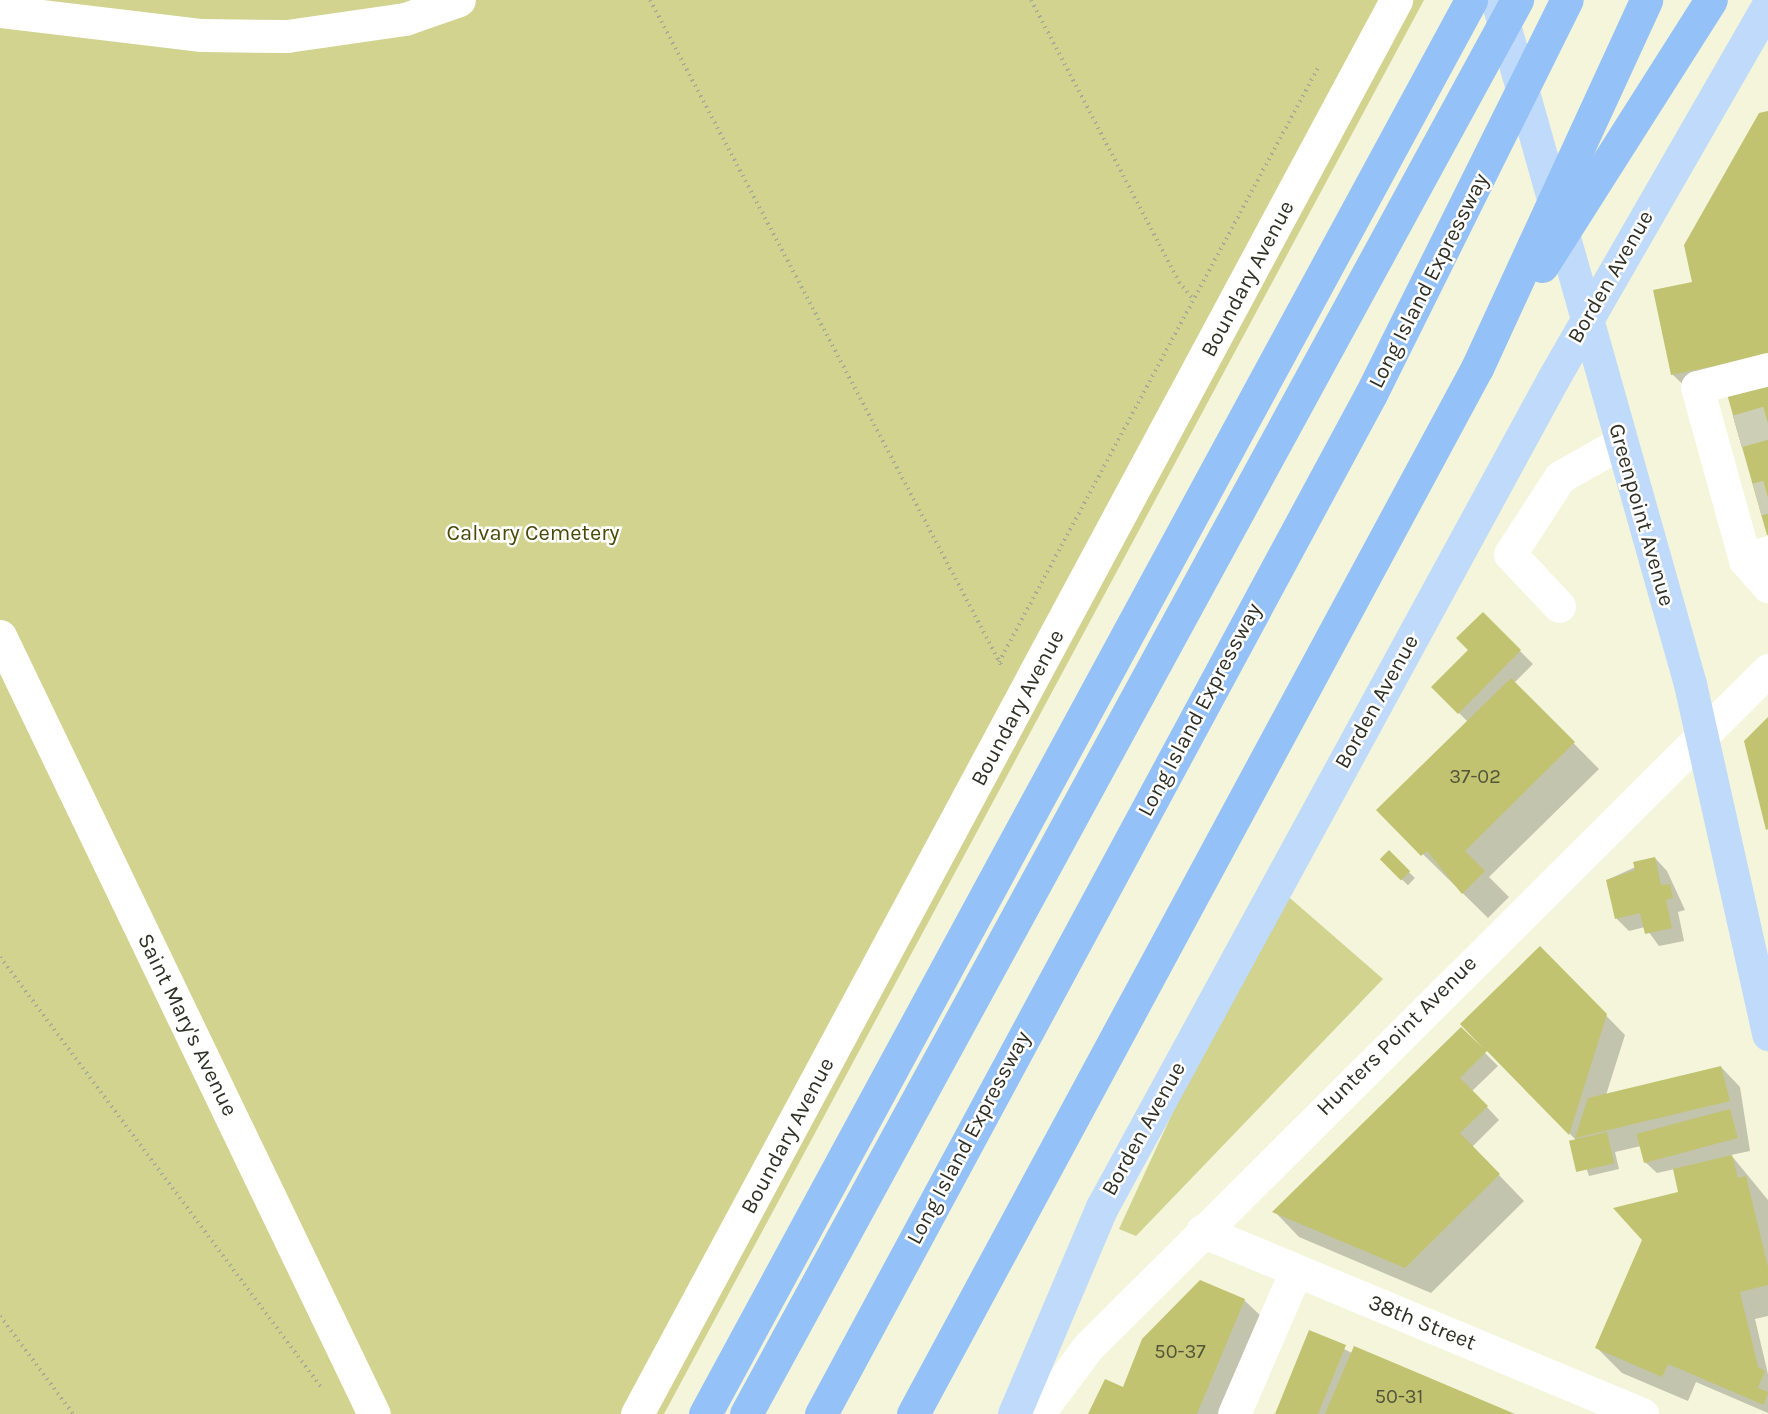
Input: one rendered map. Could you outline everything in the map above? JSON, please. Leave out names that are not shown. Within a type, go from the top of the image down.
[{"type":"highway","name":"Long Island Expressway","points":[[820,1414],[1412,316],[1567,0]]},
{"type":"highway","points":[[912,1414],[1477,368],[1646,0]]},
{"type":"highway","points":[[1477,368],[1711,0]]},
{"type":"highway","points":[[705,1414],[1496,2]]},
{"type":"highway","points":[[746,1414],[1496,2]]},
{"type":"main road","name":"Greenpoint Avenue","points":[[1496,2],[1578,282],[1586,320],[1620,443],[1690,684],[1768,1034]]},
{"type":"main road","name":"Borden Avenue","points":[[1014,1414],[1102,1206],[1586,320],[1768,5]]},
{"type":"street","points":[[0,11],[202,34],[287,36],[405,19],[459,0]]},
{"type":"street","name":"Boundary Avenue","points":[[637,1414],[1396,0]]},
{"type":"street","points":[[1768,369],[1697,387],[1724,434],[1744,503],[1756,556],[1768,586]]},
{"type":"street","points":[[1559,606],[1510,554],[1560,477],[1620,443]]},
{"type":"street","name":"Saint Mary's Avenue","points":[[0,636],[371,1413]]},
{"type":"street","name":"Hunters Point Avenue","points":[[1038,1414],[1088,1347],[1768,669]]},
{"type":"street","name":"38th Street","points":[[1202,1231],[1295,1273],[1642,1414]]},
{"type":"street","points":[[1234,1414],[1295,1273]]},
{"type":"path","points":[[650,0],[999,662],[1028,689]]},
{"type":"path","points":[[1030,0],[1192,298],[1226,318]]},
{"type":"path","points":[[999,662],[1192,298],[1322,62]]},
{"type":"path","points":[[0,957],[328,1396],[371,1413]]},
{"type":"path","points":[[0,1316],[73,1414]]},
{"type":"green space","name":"Calvary Cemetery","points":[[0,0],[1424,0],[664,1414],[0,1414]]},
{"type":"green space","points":[[1283,892],[1383,979],[1136,1236],[1119,1229],[1214,1023]]},
{"type":"building","points":[[1768,111],[1768,355],[1671,375],[1653,290],[1692,282],[1684,245],[1759,113]]},
{"type":"building","points":[[1768,382],[1768,535],[1767,535],[1727,394]]},
{"type":"building","points":[[1483,612],[1521,650],[1458,714],[1431,687],[1468,650],[1456,638]]},
{"type":"building","points":[[1511,678],[1575,742],[1465,851],[1485,871],[1462,894],[1427,851],[1421,856],[1376,810]]},
{"type":"building","points":[[1768,717],[1768,829],[1766,830],[1744,741]]},
{"type":"building","points":[[1389,850],[1410,871],[1401,880],[1380,859]]},
{"type":"building","points":[[1655,857],[1661,885],[1670,884],[1673,898],[1666,900],[1672,928],[1645,934],[1640,913],[1615,919],[1606,880],[1635,870],[1633,862]]},
{"type":"building","points":[[1540,946],[1607,1014],[1569,1135],[1487,1051],[1460,1078],[1488,1106],[1460,1133],[1500,1174],[1405,1268],[1272,1212],[1461,1027],[1483,1048],[1460,1024]]},
{"type":"building","points":[[1721,1066],[1730,1101],[1575,1138],[1588,1098]]},
{"type":"building","points":[[1730,1109],[1738,1138],[1644,1163],[1636,1134]]},
{"type":"building","points":[[1607,1132],[1614,1163],[1576,1172],[1569,1141]]},
{"type":"building","points":[[1732,1155],[1738,1178],[1746,1176],[1768,1267],[1768,1285],[1740,1292],[1758,1367],[1765,1371],[1758,1388],[1768,1392],[1764,1405],[1668,1364],[1662,1377],[1595,1348],[1642,1240],[1613,1208],[1678,1192],[1673,1169]]},
{"type":"building","points":[[1200,1280],[1245,1299],[1197,1414],[1088,1414],[1105,1379],[1123,1387],[1142,1339]]},
{"type":"building","points":[[1309,1330],[1346,1345],[1318,1414],[1275,1414]]},
{"type":"building","points":[[1354,1346],[1392,1362],[1515,1414],[1325,1414]]},
{"type":"tunnel","points":[[1737,431],[1768,422]]},
{"type":"tunnel","points":[[1757,499],[1768,496]]}]
